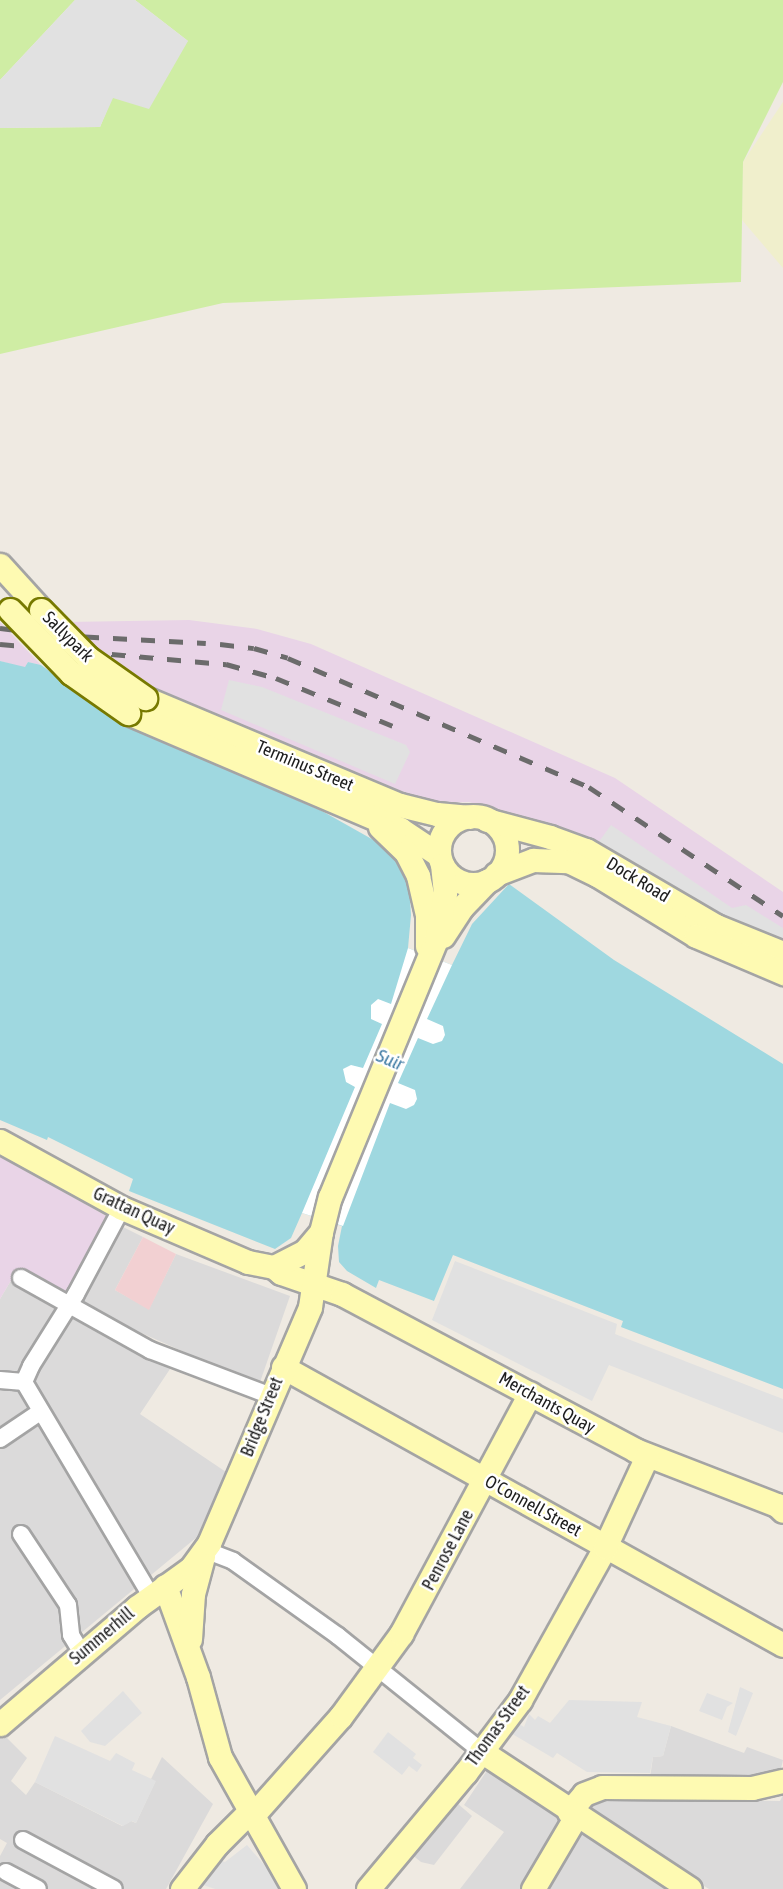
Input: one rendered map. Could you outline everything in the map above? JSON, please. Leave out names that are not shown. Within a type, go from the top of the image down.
[{"type":"main road","name":"Sallypark","points":[[0,565],[136,706]]},
{"type":"main road","name":"Sallypark","points":[[5,604],[71,673],[136,706]]},
{"type":"main road","name":"Terminus Street","points":[[136,706],[345,807],[412,835],[441,860]]},
{"type":"main road","name":"Terminus Street","points":[[136,706],[413,808],[487,821]]},
{"type":"main road","points":[[345,807],[394,838],[414,866],[427,914],[427,952],[422,976]]},
{"type":"main road","points":[[274,1267],[305,1251],[322,1226],[422,976],[442,916],[445,893],[440,840],[449,826],[487,821],[500,831],[506,845],[505,859],[498,873],[451,922],[422,976]]},
{"type":"main road","name":"Dock Road","points":[[487,821],[544,834],[586,850],[723,939],[783,953]]},
{"type":"main road","name":"Dock Road","points":[[498,873],[542,859],[575,864],[723,939],[783,973]]},
{"type":"main road","points":[[441,860],[459,881],[476,884],[498,873]]},
{"type":"main road","name":"Grattan Quay","points":[[0,1141],[122,1208],[248,1262],[274,1267],[281,1273],[316,1283]]},
{"type":"main road","name":"Bridge Street","points":[[205,1550],[310,1307],[316,1283],[322,1226]]},
{"type":"main road","name":"Merchants Quay","points":[[316,1283],[382,1314],[647,1456],[781,1507]]},
{"type":"main road","name":"O'Connell Street","points":[[283,1367],[783,1645]]},
{"type":"main road","name":"Penrose Lane","points":[[182,1889],[217,1844],[251,1813],[319,1742],[379,1666],[411,1620],[530,1393]]},
{"type":"main road","name":"Thomas Street","points":[[368,1889],[481,1751],[532,1679],[604,1547],[647,1456]]},
{"type":"main road","points":[[205,1550],[192,1600],[190,1636],[193,1663],[220,1758],[294,1889]]},
{"type":"main road","name":"Summerhill","points":[[0,1724],[82,1653],[158,1591],[191,1568],[205,1550]]},
{"type":"main road","points":[[158,1591],[192,1600]]},
{"type":"main road","points":[[158,1591],[193,1663]]},
{"type":"main road","points":[[481,1751],[690,1889]]},
{"type":"main road","points":[[533,1889],[584,1794],[602,1787],[752,1788],[783,1781]]},
{"type":"street","points":[[122,1208],[68,1306],[26,1373],[24,1382],[40,1412],[158,1591]]},
{"type":"street","points":[[21,1278],[68,1306],[173,1360],[271,1396]]},
{"type":"street","points":[[0,1380],[24,1382]]},
{"type":"street","points":[[0,1439],[40,1412]]},
{"type":"street","points":[[22,1534],[68,1605],[71,1635],[82,1653]]},
{"type":"street","points":[[205,1550],[233,1561],[379,1666],[481,1751]]},
{"type":"street","points":[[23,1840],[114,1889]]},
{"type":"street","points":[[6,1872],[38,1889]]},
{"type":"shaded area","points":[[75,0],[135,0],[188,41],[149,109],[113,98],[100,127],[0,128],[0,80]]},
{"type":"shaded area","points":[[189,620],[257,629],[311,644],[615,778],[783,892],[783,942],[690,899],[598,843],[469,802],[443,803],[411,796],[157,691],[129,676],[91,647],[67,622]]},
{"type":"shaded area","points":[[0,622],[41,665],[28,662],[25,668],[0,661]]},
{"type":"shaded area","points":[[229,680],[262,687],[406,745],[410,752],[395,784],[221,710]]},
{"type":"shaded area","points":[[611,825],[732,908],[746,905],[783,928],[783,986],[733,967],[749,929],[708,909],[598,843]]},
{"type":"shaded area","points":[[0,1156],[110,1218],[60,1306],[13,1277],[0,1299]]},
{"type":"shaded area","points":[[121,1226],[143,1237],[115,1290],[149,1309],[176,1254],[290,1296],[259,1385],[76,1304]]},
{"type":"shaded area","points":[[143,1237],[176,1254],[149,1310],[115,1290]]},
{"type":"shaded area","points":[[455,1261],[617,1324],[615,1334],[783,1399],[783,1433],[609,1365],[592,1401],[432,1320]]},
{"type":"shaded area","points":[[13,1277],[170,1369],[140,1414],[226,1472],[197,1537],[0,1700],[0,1299]]},
{"type":"shaded area","points":[[740,1687],[753,1693],[736,1736],[728,1732]]},
{"type":"shaded area","points":[[123,1691],[142,1713],[105,1746],[90,1742],[81,1731]]},
{"type":"shaded area","points":[[707,1693],[733,1703],[727,1707],[722,1720],[699,1711]]},
{"type":"shaded area","points":[[569,1700],[642,1702],[637,1717],[671,1726],[663,1756],[653,1757],[650,1773],[587,1772],[557,1753],[553,1758],[509,1732],[516,1722],[524,1727],[529,1714],[535,1720],[538,1716],[550,1723]]},
{"type":"shaded area","points":[[671,1726],[744,1753],[747,1747],[783,1760],[779,1777],[650,1778],[653,1757],[663,1756]]},
{"type":"shaded area","points":[[0,1731],[27,1758],[11,1781],[26,1795],[35,1782],[122,1826],[131,1821],[136,1823],[155,1782],[151,1779],[162,1757],[213,1804],[166,1889],[0,1889],[0,1856],[7,1843],[0,1839]]},
{"type":"shaded area","points":[[388,1732],[416,1754],[413,1758],[422,1765],[417,1772],[409,1766],[402,1775],[373,1752]]},
{"type":"shaded area","points":[[55,1736],[110,1761],[116,1753],[135,1763],[132,1770],[156,1781],[136,1823],[132,1821],[123,1826],[35,1782]]},
{"type":"shaded area","points":[[488,1769],[564,1821],[522,1889],[460,1889],[504,1832],[464,1805]]},
{"type":"shaded area","points":[[783,1795],[783,1889],[709,1889],[589,1814],[589,1799],[780,1801]]},
{"type":"shaded area","points":[[449,1796],[472,1816],[434,1865],[421,1862],[406,1850]]},
{"type":"shaded area","points":[[575,1828],[620,1857],[672,1889],[539,1889]]},
{"type":"shaded area","points":[[247,1845],[285,1889],[215,1889],[200,1884],[215,1859],[225,1862]]},
{"type":"green space","points":[[0,0],[75,0],[0,80]]},
{"type":"green space","points":[[135,0],[783,0],[783,82],[743,162],[741,282],[223,303],[0,354],[0,128],[100,127],[112,98],[188,41]]},
{"type":"green space","points":[[783,102],[783,268],[742,220],[743,162]]},
{"type":"water","name":"Suir","points":[[0,661],[25,667],[28,662],[41,665],[121,724],[322,811],[386,847],[395,855],[409,884],[411,915],[408,948],[452,965],[472,924],[509,884],[614,960],[783,1064],[783,1389],[621,1327],[623,1321],[453,1255],[434,1301],[379,1280],[376,1288],[347,1271],[339,1262],[338,1246],[342,1226],[302,1213],[291,1238],[275,1249],[129,1191],[133,1179],[48,1137],[47,1140],[0,1120]]},
{"type":"pier","points":[[408,948],[452,965],[427,1019],[443,1026],[445,1035],[442,1041],[433,1044],[418,1038],[398,1083],[415,1090],[417,1099],[414,1105],[406,1109],[390,1103],[343,1226],[302,1213],[355,1087],[346,1082],[343,1069],[351,1065],[363,1068],[382,1024],[371,1019],[371,1005],[378,999],[391,1004]]},
{"type":"railway","points":[[0,628],[57,635],[206,643]]},
{"type":"railway","points":[[0,644],[226,664],[276,678],[393,726]]},
{"type":"railway","points":[[220,644],[254,648],[288,658],[589,787],[783,916]]}]
